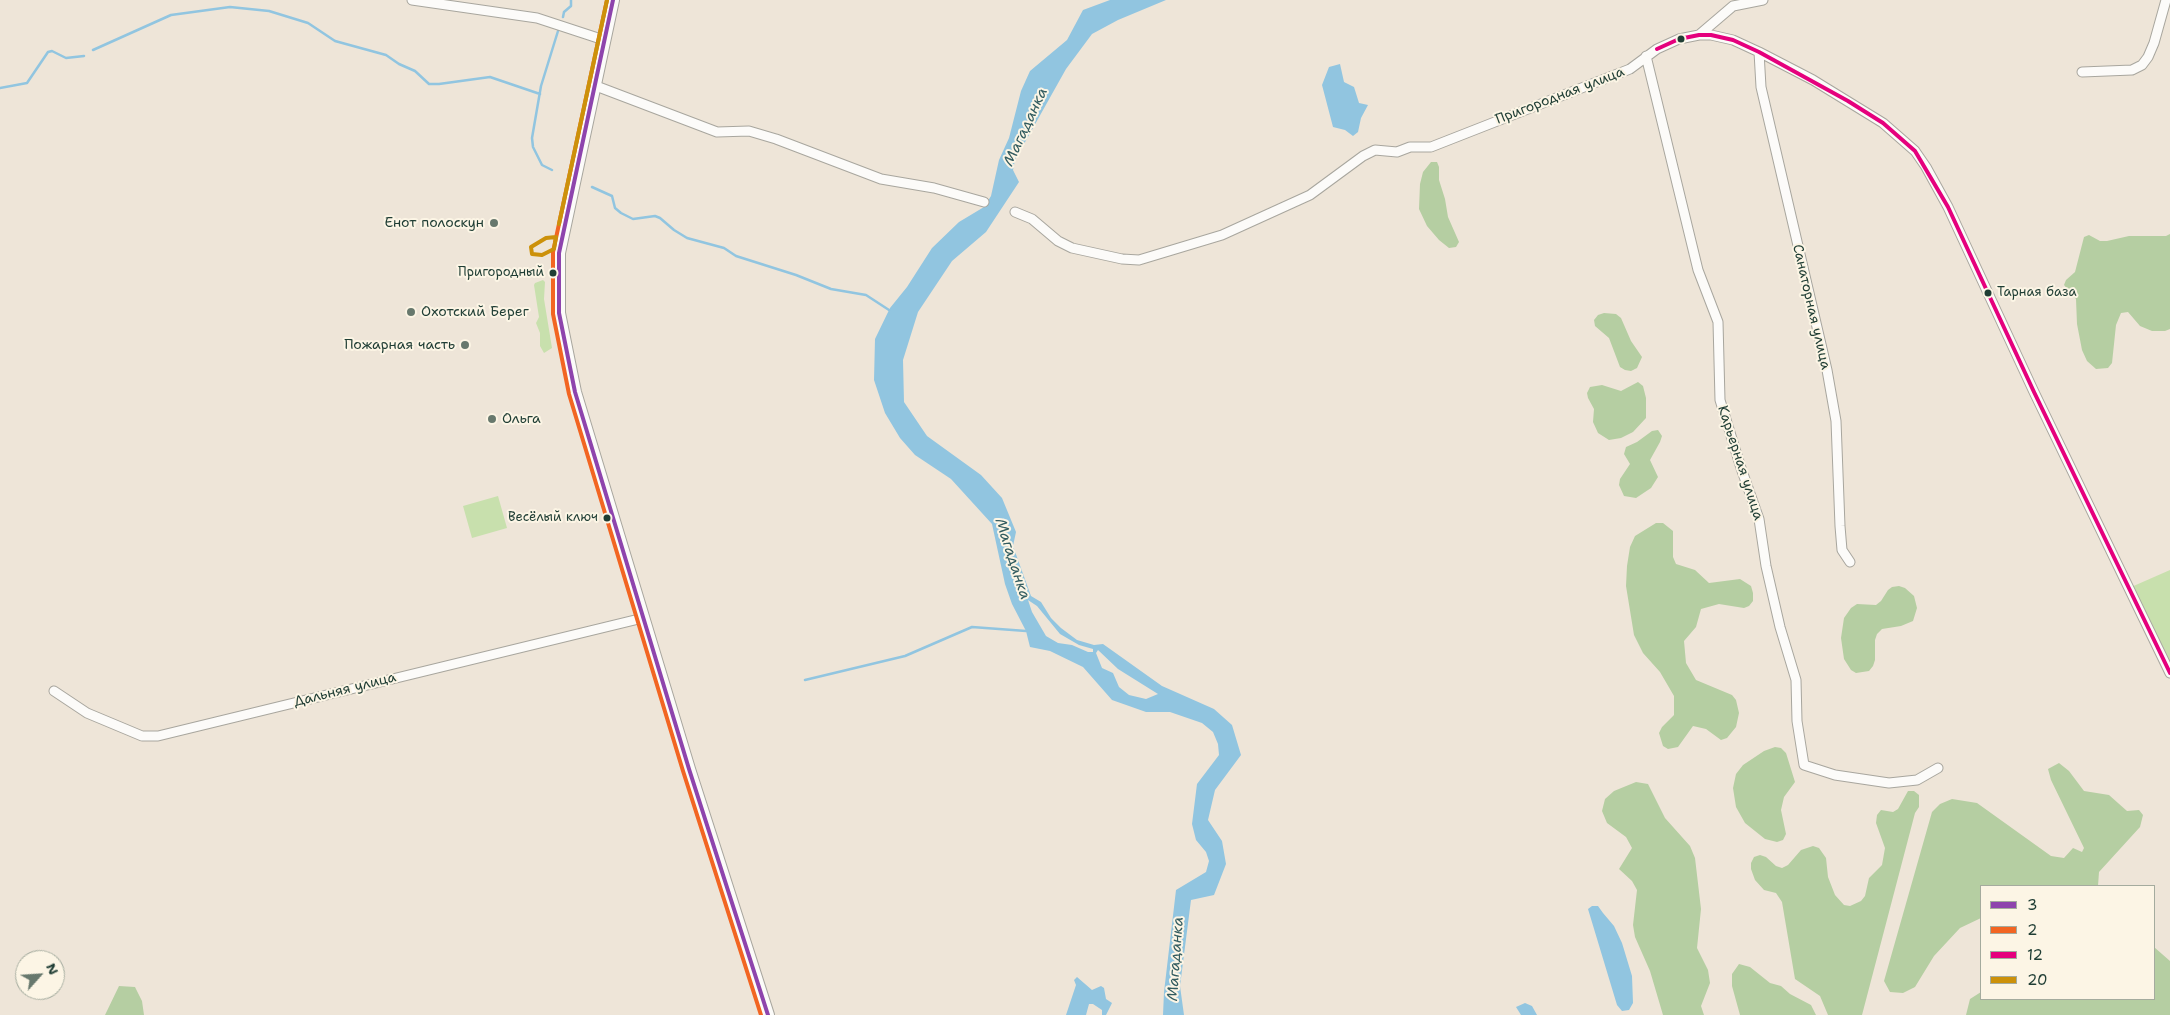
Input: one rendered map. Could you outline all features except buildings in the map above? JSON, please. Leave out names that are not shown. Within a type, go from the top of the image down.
[{"type":"main road","points":[[613,0],[559,253],[558,313],[575,392],[689,769],[768,1015]]},
{"type":"street","points":[[412,0],[537,18],[604,40]]},
{"type":"street","points":[[1699,35],[1733,6],[1763,0]]},
{"type":"street","points":[[2082,72],[2132,70],[2142,64],[2148,58],[2154,44],[2166,0]]},
{"type":"street","name":"Пригородная улица","points":[[1015,212],[1032,219],[1058,241],[1072,248],[1122,259],[1139,260],[1222,235],[1310,195],[1363,156],[1375,150],[1397,152],[1410,147],[1431,147],[1630,70],[1646,56],[1679,39],[1699,35],[1721,37],[1759,52],[1813,80],[1883,123],[1915,151],[1926,167],[1948,207],[2034,392],[2170,673]]},
{"type":"street","name":"Санаторная улица","points":[[1759,52],[1761,87],[1827,370],[1836,421],[1840,534],[1842,550],[1850,562]]},
{"type":"street","name":"Карьерная улица","points":[[1646,56],[1698,270],[1718,322],[1720,400],[1759,518],[1766,566],[1796,680],[1797,721],[1804,765],[1835,775],[1889,782],[1917,780],[1938,768]]},
{"type":"street","points":[[596,86],[717,132],[749,131],[776,139],[880,179],[934,188],[984,202]]},
{"type":"street","name":"Дальняя улица","points":[[54,691],[87,713],[142,736],[158,736],[643,618]]},
{"type":"green space","points":[[1431,162],[1437,162],[1439,167],[1439,180],[1448,217],[1459,242],[1456,247],[1449,248],[1439,240],[1427,226],[1419,209],[1420,184],[1423,172]]},
{"type":"green space","points":[[2170,234],[2170,329],[2152,331],[2140,326],[2128,312],[2121,313],[2116,325],[2112,363],[2108,368],[2096,369],[2087,361],[2082,350],[2077,324],[2076,299],[2064,285],[2066,280],[2075,272],[2084,237],[2089,235],[2100,241],[2107,241],[2129,236],[2166,236]]},
{"type":"green space","points":[[543,280],[545,282],[544,299],[552,348],[544,353],[540,346],[540,333],[536,323],[539,317],[534,285]]},
{"type":"green space","points":[[1604,313],[1616,314],[1621,318],[1631,341],[1642,357],[1637,368],[1631,371],[1620,367],[1609,338],[1595,326],[1594,320],[1598,315]]},
{"type":"green space","points":[[1638,382],[1643,386],[1646,398],[1646,418],[1633,432],[1621,438],[1609,440],[1598,433],[1593,422],[1594,409],[1587,393],[1590,387],[1602,385],[1621,391]]},
{"type":"green space","points":[[1658,430],[1662,436],[1650,460],[1658,477],[1651,488],[1636,498],[1624,496],[1619,485],[1620,479],[1630,464],[1624,454],[1626,447],[1637,442],[1652,431]]},
{"type":"green space","points":[[498,496],[507,528],[472,538],[463,506]]},
{"type":"green space","points":[[1656,523],[1663,523],[1673,531],[1673,557],[1676,564],[1695,570],[1709,583],[1740,579],[1751,586],[1753,601],[1749,606],[1744,608],[1719,604],[1701,609],[1696,627],[1684,641],[1686,663],[1696,680],[1732,695],[1736,700],[1739,713],[1736,727],[1727,738],[1721,740],[1706,729],[1693,726],[1678,747],[1668,749],[1663,746],[1659,733],[1662,727],[1674,715],[1674,696],[1660,672],[1643,653],[1634,635],[1626,586],[1630,547],[1635,536]]},
{"type":"green space","points":[[2170,570],[2170,673],[2129,588]]},
{"type":"green space","points":[[1899,586],[1905,588],[1914,596],[1917,608],[1913,621],[1901,626],[1882,629],[1877,634],[1875,640],[1875,660],[1873,666],[1869,671],[1856,673],[1851,670],[1844,659],[1841,638],[1844,618],[1851,608],[1857,604],[1876,605],[1888,590]]},
{"type":"green space","points":[[1775,747],[1781,748],[1786,753],[1795,782],[1784,797],[1781,810],[1786,834],[1783,840],[1777,842],[1765,839],[1745,823],[1736,807],[1733,788],[1736,774],[1743,765],[1764,751]]},
{"type":"green space","points":[[2059,763],[2069,771],[2084,791],[2109,795],[2127,811],[2139,810],[2143,815],[2140,827],[2099,872],[2098,885],[1980,885],[1980,918],[1960,928],[1934,956],[1915,987],[1903,993],[1890,992],[1884,981],[1932,812],[1940,804],[1952,799],[1977,803],[2051,856],[2064,858],[2073,848],[2082,852],[2084,848],[2051,780],[2048,769]]},
{"type":"green space","points":[[1636,782],[1648,784],[1665,818],[1690,846],[1695,858],[1701,909],[1697,948],[1708,970],[1710,983],[1701,1006],[1704,1015],[1663,1015],[1650,971],[1635,937],[1633,925],[1637,890],[1632,881],[1619,869],[1632,848],[1626,837],[1607,823],[1602,811],[1605,799],[1614,791]]},
{"type":"green space","points":[[1908,791],[1914,791],[1919,795],[1919,807],[1915,813],[1862,1015],[1828,1015],[1820,996],[1795,979],[1782,902],[1776,893],[1764,890],[1755,880],[1751,863],[1754,857],[1760,855],[1782,868],[1788,865],[1801,850],[1813,846],[1819,848],[1826,858],[1828,877],[1835,895],[1844,905],[1850,906],[1861,901],[1865,896],[1869,878],[1882,865],[1885,848],[1876,823],[1877,815],[1881,810],[1893,812],[1898,809]]},
{"type":"green space","points":[[2155,948],[2170,961],[2170,1015],[1966,1015],[1970,999],[1980,993],[1980,1000],[2155,1000]]},
{"type":"green space","points":[[1739,964],[1750,967],[1770,983],[1781,986],[1790,994],[1811,1005],[1816,1015],[1740,1015],[1732,986],[1732,974]]},
{"type":"green space","points":[[119,986],[135,987],[142,1001],[144,1015],[105,1015]]},
{"type":"water","name":"Магаданка","points":[[1110,0],[1166,0],[1118,20],[1092,34],[1066,69],[1015,160],[1013,170],[1019,182],[986,232],[952,261],[918,312],[903,360],[904,402],[927,436],[981,475],[1002,498],[1016,532],[1013,546],[1031,596],[1041,602],[1051,618],[1061,628],[1077,640],[1094,645],[1103,644],[1162,686],[1214,709],[1232,725],[1241,755],[1215,790],[1208,820],[1222,841],[1226,864],[1214,895],[1191,900],[1180,986],[1184,1015],[1163,1015],[1164,992],[1176,890],[1206,872],[1209,861],[1206,852],[1196,840],[1192,824],[1197,784],[1219,755],[1218,744],[1213,732],[1202,723],[1170,712],[1146,712],[1112,700],[1083,667],[1050,651],[1030,647],[1026,631],[1012,604],[1005,584],[992,524],[951,479],[915,455],[900,438],[885,413],[874,380],[875,339],[890,308],[907,287],[932,248],[959,222],[984,207],[991,196],[999,160],[1009,138],[1021,91],[1030,71],[1067,40],[1083,10]],"holes":[[[1028,600],[1037,606],[1060,634],[1079,645],[1093,649],[1093,652],[1088,652],[1072,645],[1058,643],[1046,636],[1032,612]],[[1098,650],[1118,669],[1158,694],[1146,699],[1129,695],[1119,687],[1113,673],[1102,668],[1096,653]]]},
{"type":"water","points":[[1340,64],[1344,82],[1354,87],[1359,103],[1368,105],[1361,118],[1358,132],[1353,136],[1345,130],[1333,127],[1322,85],[1329,67]]},
{"type":"water","points":[[1592,906],[1598,906],[1614,926],[1622,943],[1632,976],[1633,1003],[1629,1010],[1622,1011],[1617,1005],[1588,909]]},
{"type":"water","points":[[1077,977],[1092,990],[1101,986],[1104,988],[1106,999],[1112,1003],[1106,1015],[1102,1015],[1102,1010],[1093,1004],[1089,1004],[1086,1015],[1066,1015],[1076,985],[1074,980]]},
{"type":"water","points":[[1525,1003],[1532,1006],[1537,1015],[1521,1015],[1516,1007]]},
{"type":"waterway","points":[[563,17],[564,12],[571,6],[571,0]]},
{"type":"waterway","points":[[93,50],[171,15],[230,7],[269,11],[308,23],[335,41],[386,55],[399,64],[415,71],[429,84],[490,77],[540,94]]},
{"type":"waterway","points":[[552,170],[542,165],[533,147],[532,138],[541,86],[558,31]]},
{"type":"waterway","points":[[0,88],[27,83],[48,52],[52,51],[66,58],[84,56]]},
{"type":"waterway","points":[[592,187],[612,196],[615,208],[633,219],[655,216],[687,238],[724,248],[736,256],[796,275],[831,289],[866,295],[889,310]]},
{"type":"waterway","points":[[805,680],[905,656],[972,627],[1026,631]]},
{"type":"transit line","name":"2","points":[[607,0],[553,252],[553,314],[569,394],[683,771],[761,1015]]},
{"type":"transit line","name":"20","points":[[559,224],[607,0]]},
{"type":"transit line","name":"3","points":[[613,0],[559,253],[559,313],[575,392],[689,769],[768,1015]]},
{"type":"transit line","name":"12","points":[[1657,49],[1679,39],[1699,35],[1711,35],[1733,40],[1759,52],[1848,101],[1883,123],[1915,151],[1948,207],[2034,392],[2170,673]]},
{"type":"transit line","name":"20","points":[[556,237],[554,249],[542,255],[532,254],[531,247],[546,238],[556,237]]},
{"type":"place","name":"Енот полоскун","points":[[494,223]]},
{"type":"place","name":"Пригородный","points":[[553,273]]},
{"type":"place","name":"Тарная база","points":[[1988,293]]},
{"type":"place","name":"Охотский Берег","points":[[411,312]]},
{"type":"place","name":"Пожарная часть","points":[[465,345]]},
{"type":"place","name":"Ольга","points":[[492,419]]},
{"type":"place","name":"Весёлый ключ","points":[[607,518]]}]
